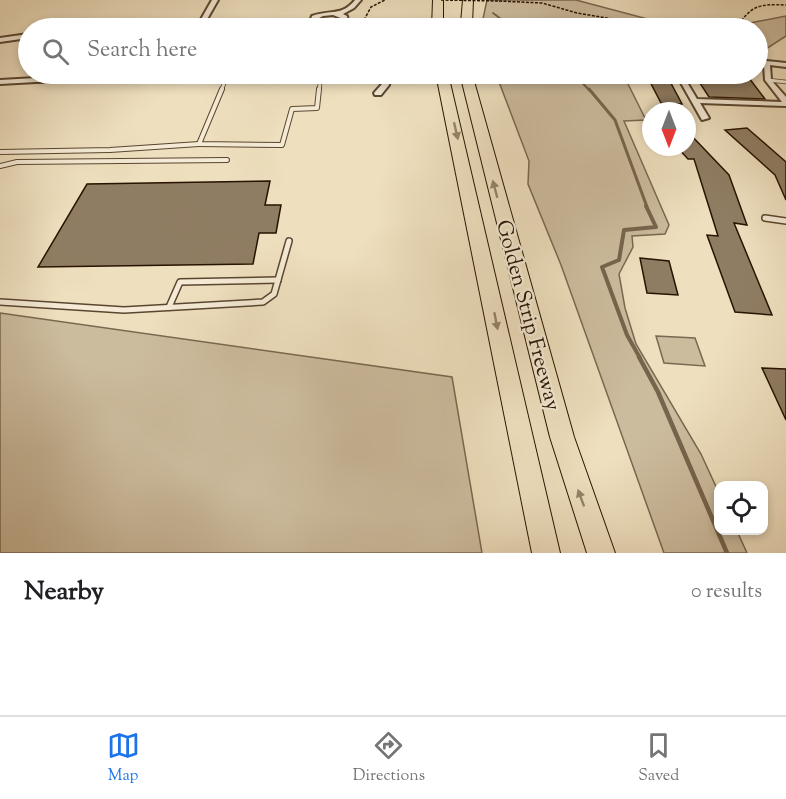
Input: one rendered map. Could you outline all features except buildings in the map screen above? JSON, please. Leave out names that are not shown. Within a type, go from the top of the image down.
[{"type":"highway","points":[[466,18],[468,0]]},
{"type":"highway","name":"Golden Strip Freeway","points":[[444,84],[546,553]]},
{"type":"highway","name":"Golden Strip Freeway","points":[[469,84],[562,437],[601,553]]},
{"type":"street","points":[[205,18],[215,0]]},
{"type":"street","points":[[313,18],[317,15],[339,14],[352,8],[358,0]]},
{"type":"street","points":[[339,14],[347,18]]},
{"type":"street","points":[[0,40],[18,38]]},
{"type":"street","points":[[768,63],[786,65]]},
{"type":"street","points":[[768,80],[786,103]]},
{"type":"street","points":[[0,82],[18,81]]},
{"type":"street","points":[[378,93],[385,84]]},
{"type":"street","points":[[685,84],[705,118]]},
{"type":"street","points":[[696,101],[786,103]]},
{"type":"lane","points":[[768,80],[786,82]]},
{"type":"lane","points":[[199,144],[223,84]]},
{"type":"lane","points":[[0,152],[110,150],[199,144],[282,145],[292,109],[317,108],[320,84]]},
{"type":"lane","points":[[0,166],[28,162],[227,160]]},
{"type":"lane","points":[[765,218],[786,221]]},
{"type":"lane","points":[[0,302],[124,310],[263,302],[274,294],[289,241]]},
{"type":"lane","points":[[169,307],[180,282],[278,280]]},
{"type":"path","points":[[366,18],[371,7],[385,0]]},
{"type":"path","points":[[438,3],[499,1],[542,3],[608,18]]},
{"type":"path","points":[[743,18],[748,11],[767,4],[786,5]]},
{"type":"shaded area","points":[[487,0],[576,0],[644,18],[483,18]]},
{"type":"shaded area","points":[[786,16],[786,36],[768,48],[768,20]]},
{"type":"shaded area","points":[[500,84],[628,84],[642,112],[642,120],[624,121],[669,225],[665,234],[632,236],[633,247],[619,274],[625,308],[636,344],[701,454],[714,482],[714,535],[739,535],[747,553],[664,553],[561,265],[528,184],[529,161]]},
{"type":"shaded area","points":[[0,313],[452,377],[482,553],[0,553]]},
{"type":"shaded area","points":[[656,336],[695,338],[705,366],[664,363]]},
{"type":"waterway","points":[[493,13],[500,18]]},
{"type":"waterway","points":[[583,84],[590,91]]},
{"type":"waterway","points":[[589,89],[615,120],[647,207]]},
{"type":"waterway","points":[[640,358],[627,335],[602,267],[619,260],[624,230],[656,227],[646,206]]},
{"type":"waterway","points":[[639,357],[658,392],[727,553]]}]
